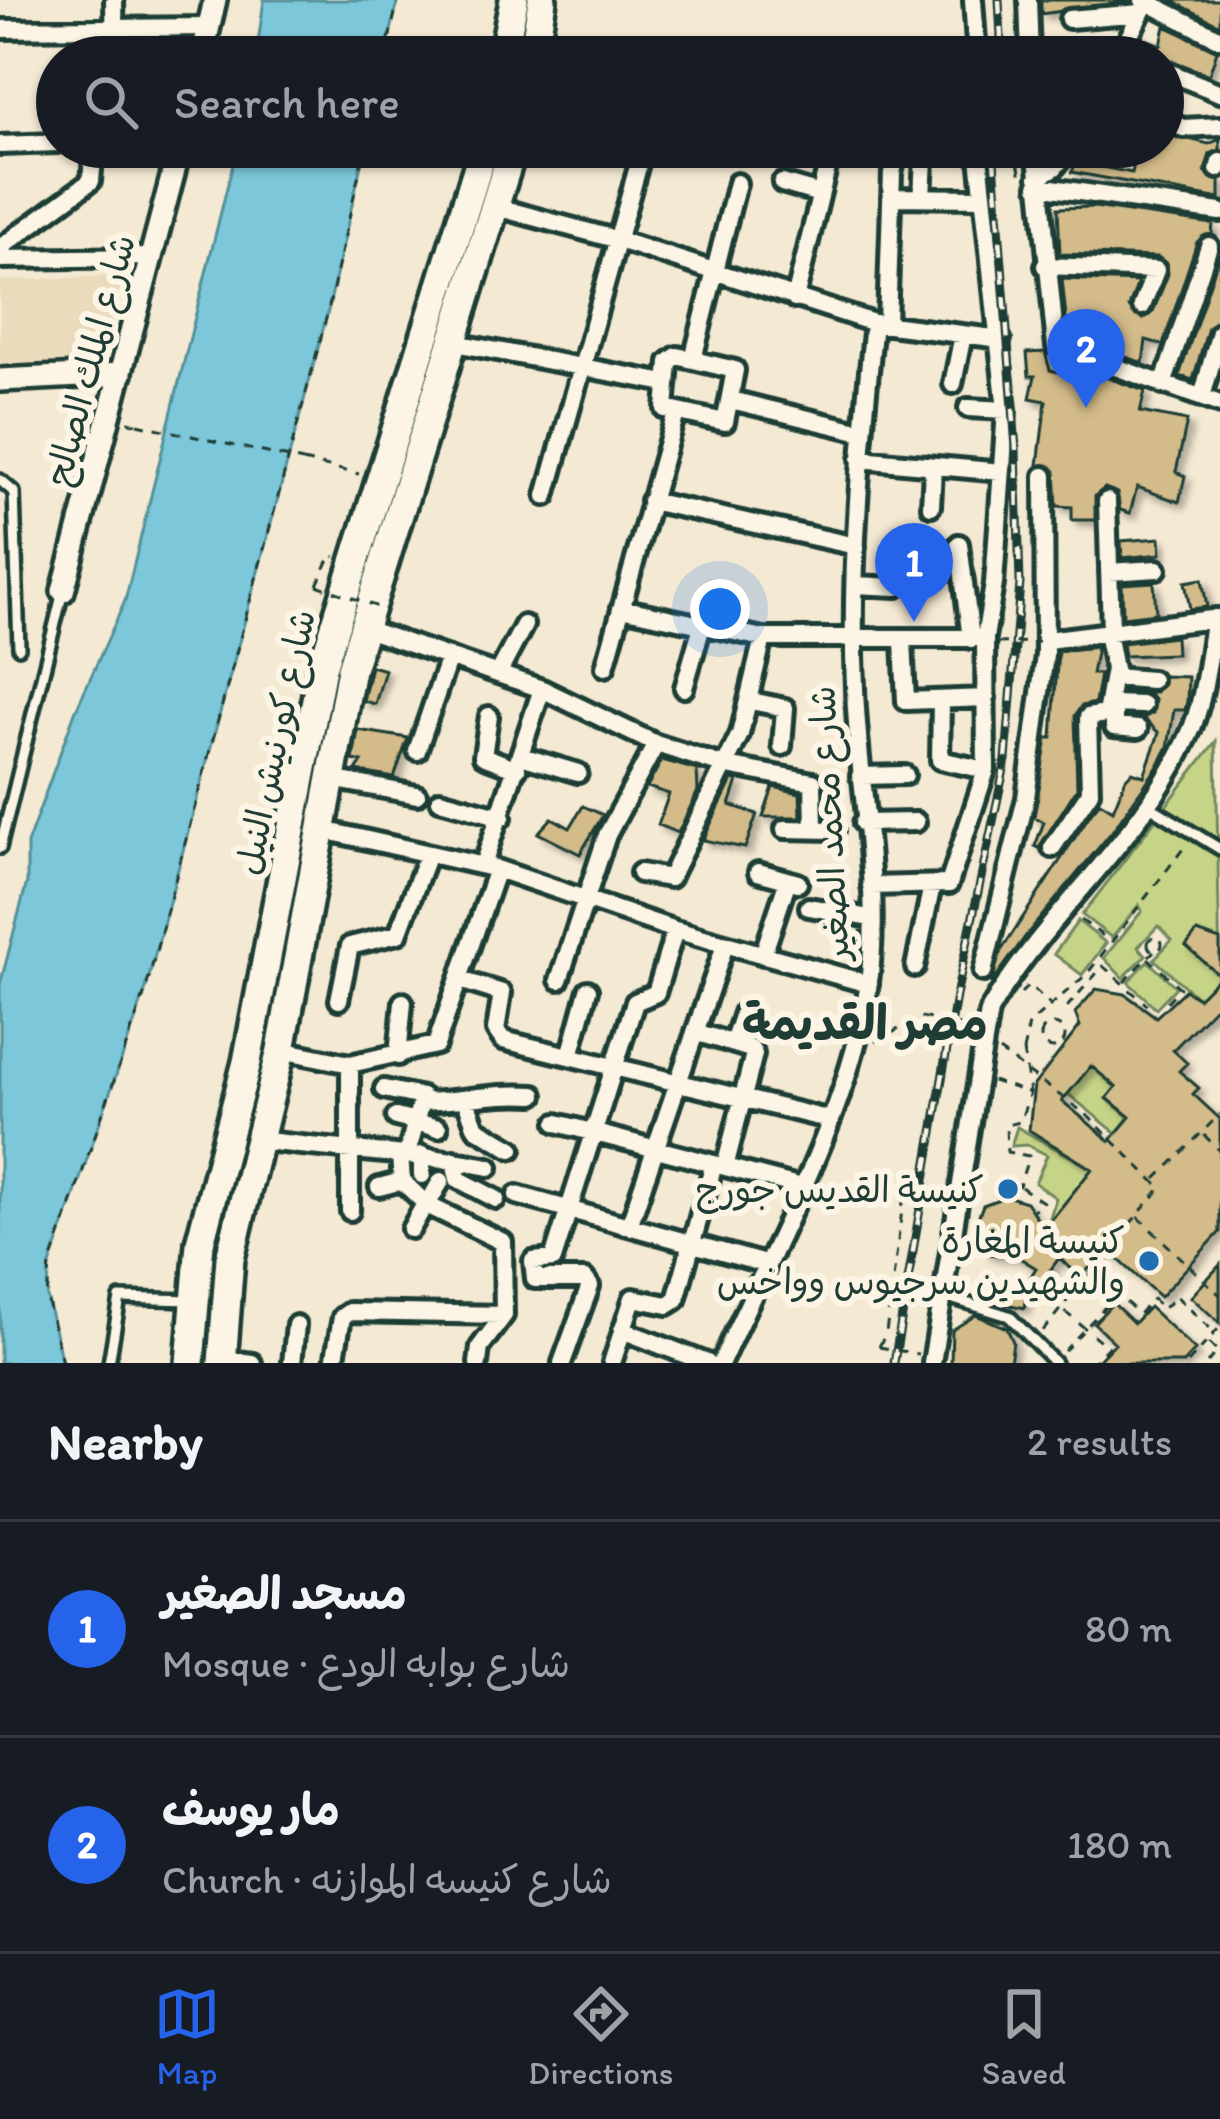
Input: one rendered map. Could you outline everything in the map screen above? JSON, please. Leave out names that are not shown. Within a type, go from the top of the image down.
[{"type":"highway","points":[[507,36],[514,0]]},
{"type":"highway","points":[[536,36],[542,0]]},
{"type":"highway","name":"شارع كورنيش النيل","points":[[190,1363],[193,1300],[211,1191],[247,1062],[322,668],[477,168]]},
{"type":"highway","name":"شارع كورنيش النيل","points":[[222,1361],[230,1258],[281,1050],[363,628],[507,168]]},
{"type":"street","points":[[114,0],[114,36]]},
{"type":"street","points":[[207,36],[215,0]]},
{"type":"street","points":[[973,0],[976,36]]},
{"type":"street","points":[[1028,0],[1029,36]]},
{"type":"street","points":[[1131,36],[1143,5]]},
{"type":"street","points":[[1069,19],[1143,5],[1220,39]]},
{"type":"street","points":[[0,29],[209,27]]},
{"type":"street","points":[[1184,78],[1220,93]]},
{"type":"street","points":[[1184,128],[1220,126]]},
{"type":"street","points":[[0,145],[36,144]]},
{"type":"street","points":[[1,250],[92,181],[93,168]]},
{"type":"street","name":"شارع الملك الصالح","points":[[63,590],[174,168]]},
{"type":"street","points":[[547,496],[637,168]]},
{"type":"street","points":[[796,299],[827,168]]},
{"type":"street","name":"شارع محمد الصغير","points":[[721,1363],[802,1186],[860,1030],[869,984],[871,886],[863,823],[854,642],[856,546],[862,432],[880,323],[895,168]]},
{"type":"street","points":[[922,197],[923,168]]},
{"type":"street","points":[[915,967],[986,770],[984,640],[1006,410],[979,168]]},
{"type":"street","points":[[1037,168],[1052,337],[1063,352],[1220,404]]},
{"type":"street","points":[[1038,181],[1051,168]]},
{"type":"street","points":[[1038,181],[1220,212]]},
{"type":"street","points":[[693,359],[736,183]]},
{"type":"street","points":[[782,183],[820,194]]},
{"type":"street","points":[[891,197],[980,198]]},
{"type":"street","points":[[496,206],[880,323],[1000,339]]},
{"type":"street","points":[[1163,385],[1209,246]]},
{"type":"street","points":[[1,250],[151,257]]},
{"type":"street","points":[[1046,266],[1156,270],[1142,306]]},
{"type":"street","points":[[1202,397],[1220,332]]},
{"type":"street","points":[[953,384],[963,335]]},
{"type":"street","points":[[455,344],[666,383]]},
{"type":"street","points":[[671,359],[734,369],[730,416],[722,423],[676,413],[663,406],[666,383],[671,359]]},
{"type":"street","points":[[0,380],[121,374]]},
{"type":"street","points":[[731,400],[862,432]]},
{"type":"street","points":[[968,408],[1006,410]]},
{"type":"street","points":[[604,667],[676,413]]},
{"type":"street","points":[[860,459],[1002,472]]},
{"type":"street","points":[[931,506],[934,469]]},
{"type":"street","points":[[983,972],[1026,797],[1043,641],[1044,476]]},
{"type":"street","points":[[650,501],[856,546]]},
{"type":"street","points":[[1107,501],[1113,677],[1108,708]]},
{"type":"street","points":[[959,544],[984,640]]},
{"type":"street","points":[[1109,572],[1157,569]]},
{"type":"street","points":[[855,585],[898,587]]},
{"type":"street","points":[[684,688],[712,591]]},
{"type":"street","points":[[621,608],[763,638],[984,640]]},
{"type":"street","points":[[925,1358],[944,1296],[974,1076],[988,1011],[1019,963],[1146,804],[1192,729],[1218,618],[1043,641]]},
{"type":"street","points":[[498,674],[524,625]]},
{"type":"street","points":[[363,628],[542,689],[656,744],[722,765],[813,782],[814,830]]},
{"type":"street","points":[[640,873],[670,878],[751,701],[763,638]]},
{"type":"street","points":[[903,641],[903,699],[986,698]]},
{"type":"street","points":[[417,751],[449,657]]},
{"type":"street","points":[[1113,677],[1152,680]]},
{"type":"street","points":[[281,1050],[350,1064],[436,1045],[460,980],[502,817],[542,689]]},
{"type":"street","points":[[751,701],[785,709],[782,746]]},
{"type":"street","points":[[941,701],[940,760],[986,770]]},
{"type":"street","points":[[1052,848],[1090,792],[1088,717],[1108,708],[1143,705]]},
{"type":"street","points":[[1108,708],[1114,712],[1114,727],[1138,728]]},
{"type":"street","points":[[489,716],[483,756],[578,773]]},
{"type":"street","points":[[559,980],[583,901],[624,796],[656,744]]},
{"type":"street","points":[[860,776],[905,776]]},
{"type":"street","points":[[332,779],[417,795]]},
{"type":"street","points":[[440,800],[502,817]]},
{"type":"street","points":[[863,823],[916,822]]},
{"type":"street","points":[[323,830],[490,867],[675,930],[869,984]]},
{"type":"street","points":[[785,830],[834,830]]},
{"type":"street","points":[[339,1000],[350,946],[398,934],[428,854]]},
{"type":"street","points":[[758,872],[793,881],[763,955]]},
{"type":"street","points":[[871,886],[941,885]]},
{"type":"street","points":[[808,907],[870,918]]},
{"type":"street","points":[[562,1363],[590,1286],[585,1279],[535,1279],[533,1262],[553,1259],[638,998],[658,989],[675,930]]},
{"type":"street","points":[[629,1226],[724,945]]},
{"type":"street","points":[[460,980],[502,993],[496,1030],[502,1040],[827,1119]]},
{"type":"street","points":[[570,1056],[588,990]]},
{"type":"street","points":[[398,1057],[403,1002]]},
{"type":"street","points":[[733,1043],[743,1013]]},
{"type":"street","points":[[612,1363],[636,1297],[674,1303],[744,1101],[754,1054],[695,1032]]},
{"type":"street","points":[[350,1064],[350,1211]]},
{"type":"street","points":[[384,1089],[420,1094],[422,1102],[402,1181]]},
{"type":"street","points":[[422,1102],[466,1101],[496,1092],[534,1095]]},
{"type":"street","points":[[466,1101],[476,1128],[512,1149]]},
{"type":"street","points":[[396,1117],[438,1128]]},
{"type":"street","points":[[557,1123],[802,1186]]},
{"type":"street","points":[[260,1140],[489,1167]]},
{"type":"street","points":[[410,1155],[422,1175]]},
{"type":"street","points":[[454,1160],[458,1179],[496,1198]]},
{"type":"street","points":[[380,1187],[402,1181]]},
{"type":"street","points":[[402,1181],[426,1204],[503,1242],[504,1315],[480,1347],[478,1363]]},
{"type":"street","points":[[411,1229],[441,1181]]},
{"type":"street","points":[[517,1195],[765,1264]]},
{"type":"street","points":[[334,1363],[341,1320],[349,1312],[504,1315]]},
{"type":"street","points":[[292,1363],[296,1324]]},
{"type":"street","points":[[622,1330],[706,1363]]},
{"type":"street","points":[[222,1361],[253,1363]]},
{"type":"lane","points":[[0,481],[8,482],[14,492],[19,648]]},
{"type":"lane","points":[[0,848],[63,590]]},
{"type":"lane","points":[[1146,804],[1220,849]]},
{"type":"lane","points":[[109,1363],[124,1295],[193,1300]]},
{"type":"lane","points":[[944,1296],[998,1310],[1054,1362]]},
{"type":"path","points":[[390,36],[398,0]]},
{"type":"path","points":[[62,1363],[47,1297],[50,1265],[145,992],[328,311],[359,168]]},
{"type":"path","points":[[1016,168],[1017,177]]},
{"type":"path","points":[[138,424],[381,479]]},
{"type":"path","points":[[331,554],[317,586],[386,610]]},
{"type":"path","points":[[984,640],[1043,641]]},
{"type":"path","points":[[1019,1186],[1029,1156],[1006,1152],[1006,1122],[1020,1122],[1030,1093],[1024,1033],[1081,979],[1195,834]]},
{"type":"path","points":[[1082,920],[1112,942]]},
{"type":"path","points":[[1123,984],[1154,951]]},
{"type":"path","points":[[1148,958],[1180,988],[1162,1007]]},
{"type":"path","points":[[1067,1007],[1103,966],[1147,1005]]},
{"type":"path","points":[[1081,979],[1087,984]]},
{"type":"path","points":[[1012,1004],[1029,985],[1051,1005]]},
{"type":"path","points":[[884,1037],[921,1017],[974,1028]]},
{"type":"path","points":[[1035,1018],[1044,1027],[1043,1044],[1060,1046],[1064,1030],[1057,1024],[1044,1027]]},
{"type":"path","points":[[999,1051],[1087,1114],[1161,1188],[1109,1248]]},
{"type":"path","points":[[997,1082],[1030,1093]]},
{"type":"path","points":[[1154,1180],[1220,1114]]},
{"type":"path","points":[[1203,1134],[1220,1151]]},
{"type":"path","points":[[996,1197],[1000,1184],[1019,1186],[1042,1202],[1033,1210]]},
{"type":"path","points":[[903,1202],[886,1333],[879,1347],[925,1358]]},
{"type":"path","points":[[1137,1216],[1220,1295]]},
{"type":"path","points":[[1043,1284],[1060,1309],[1108,1347],[1093,1363]]},
{"type":"path","points":[[1035,1342],[1074,1292]]},
{"type":"path","points":[[1054,1362],[1117,1294],[1139,1314],[1153,1299],[1163,1310],[1176,1296],[1215,1333]]},
{"type":"path","points":[[1188,1363],[1220,1327]]},
{"type":"path","points":[[1207,1341],[1219,1352],[1207,1363]]},
{"type":"shaded area","points":[[124,275],[103,366],[0,373],[0,281]]},
{"type":"green space","points":[[1216,741],[1220,978],[1198,998],[1154,959],[1172,940],[1158,926],[1138,947],[1146,955],[1123,978],[1104,958],[1142,911],[1139,905],[1112,938],[1082,915]]},
{"type":"green space","points":[[1078,921],[1106,943],[1082,975],[1054,954]]},
{"type":"green space","points":[[1148,961],[1176,987],[1156,1008],[1128,982]]},
{"type":"green space","points":[[1091,1041],[1116,1087],[1107,1099],[1129,1117],[1116,1133],[1068,1094],[1086,1072],[1074,1062]]},
{"type":"green space","points":[[1017,1127],[1092,1169],[1048,1224],[1056,1198],[1035,1183],[1047,1155],[1027,1145],[1011,1146]]},
{"type":"water","points":[[264,0],[398,0],[390,36],[259,36]]},
{"type":"water","points":[[232,168],[360,168],[328,311],[145,992],[50,1265],[47,1297],[62,1363],[0,1363],[0,985],[27,882],[27,844],[75,712],[125,601]]},
{"type":"building","points":[[1041,0],[1130,0],[1130,1],[1041,14]]},
{"type":"building","points":[[1171,0],[1220,0],[1220,25]]},
{"type":"building","points":[[1165,26],[1217,51],[1209,75],[1184,65],[1184,36],[1163,36]]},
{"type":"building","points":[[1184,138],[1209,144],[1220,139],[1220,150],[1210,154],[1205,171],[1220,181],[1220,199],[1072,172],[1074,168],[1107,168],[1132,173],[1133,168],[1184,168]]},
{"type":"building","points":[[1094,207],[1213,224],[1212,234],[1197,242],[1163,345],[1146,340],[1143,363],[1068,337],[1062,279],[1138,282],[1129,307],[1143,319],[1153,312],[1168,274],[1167,264],[1158,257],[1060,254],[1058,208]]},
{"type":"building","points":[[1220,253],[1220,320],[1208,328],[1193,380],[1179,376]]},
{"type":"building","points":[[1045,352],[1050,370],[1093,381],[1094,373],[1145,391],[1140,412],[1187,421],[1176,472],[1185,476],[1179,502],[1137,487],[1130,513],[1120,510],[1117,493],[1105,488],[1095,496],[1095,520],[1072,520],[1072,507],[1057,506],[1055,471],[1038,465],[1046,401],[1030,398],[1035,376],[1029,376],[1027,353]]},
{"type":"building","points":[[1160,538],[1161,554],[1122,558],[1121,541]]},
{"type":"building","points":[[1202,579],[1207,607],[1190,609],[1185,582]]},
{"type":"building","points":[[1154,582],[1156,613],[1123,617],[1122,584]]},
{"type":"building","points":[[1175,637],[1176,654],[1124,656],[1122,643]]},
{"type":"building","points":[[1097,647],[1092,674],[1100,674],[1095,703],[1081,706],[1075,716],[1077,788],[1039,848],[1035,846],[1044,822],[1034,817],[1047,738],[1052,738],[1058,651]]},
{"type":"building","points":[[371,666],[385,670],[375,704],[363,701]]},
{"type":"building","points":[[1164,676],[1188,677],[1187,701],[1185,710],[1174,710],[1168,747],[1158,766],[992,983],[1001,951],[1091,813],[1100,802],[1113,810],[1132,772],[1144,776],[1159,733],[1143,718],[1153,713],[1155,700],[1149,694],[1123,691],[1156,692]]},
{"type":"building","points":[[358,730],[408,738],[394,778],[356,771],[362,762],[353,760]]},
{"type":"building","points":[[662,760],[697,770],[698,791],[678,833],[658,825],[669,794],[647,787]]},
{"type":"building","points":[[732,780],[738,781],[730,805],[757,814],[745,848],[703,840]]},
{"type":"building","points":[[773,787],[800,793],[801,817],[763,817]]},
{"type":"building","points":[[583,806],[603,815],[580,854],[538,833],[552,818],[570,828]]},
{"type":"building","points":[[1197,932],[1220,940],[1220,976],[1186,946]]},
{"type":"building","points":[[1220,976],[1220,1002],[1173,1050],[1187,1063],[1179,1071],[1199,1088],[1193,1094],[1220,1119],[1220,1232],[1160,1297],[1107,1249],[1081,1277],[1059,1258],[1036,1290],[1026,1284],[1036,1268],[1018,1257],[988,1254],[974,1228],[983,1205],[1007,1196],[1026,1202],[1044,1229],[1092,1169],[1029,1130],[1034,1085],[1080,1026],[1075,1013],[1096,989],[1125,994],[1156,1017],[1185,990],[1198,998]],"holes":[[[1091,1066],[1116,1087],[1107,1098],[1130,1117],[1110,1141],[1062,1101]]]},
{"type":"building","points":[[1220,1265],[1220,1323],[1191,1297]]},
{"type":"building","points":[[993,1283],[1028,1288],[1025,1308],[990,1301]]},
{"type":"building","points":[[1113,1303],[1134,1323],[1149,1307],[1195,1350],[1183,1363],[1096,1363],[1115,1343],[1094,1323]]},
{"type":"building","points":[[976,1315],[1007,1328],[1013,1342],[1010,1363],[951,1363],[952,1330]]},
{"type":"railway","points":[[999,0],[1001,36]]},
{"type":"railway","points":[[894,1363],[956,996],[1006,760],[1020,583],[1016,448],[995,168]]},
{"type":"place","name":"مار يوسف","points":[[1086,408]]},
{"type":"place","name":"مسجد الصغير","points":[[914,622]]},
{"type":"place","name":"كنيسة القديس جورج","points":[[1008,1189]]},
{"type":"place","name":"كنيسة المغارة والشهيدين سرجيوس وواخس","points":[[1149,1261]]},
{"type":"district","name":"مصر القديمة","points":[[865,1022]]}]
